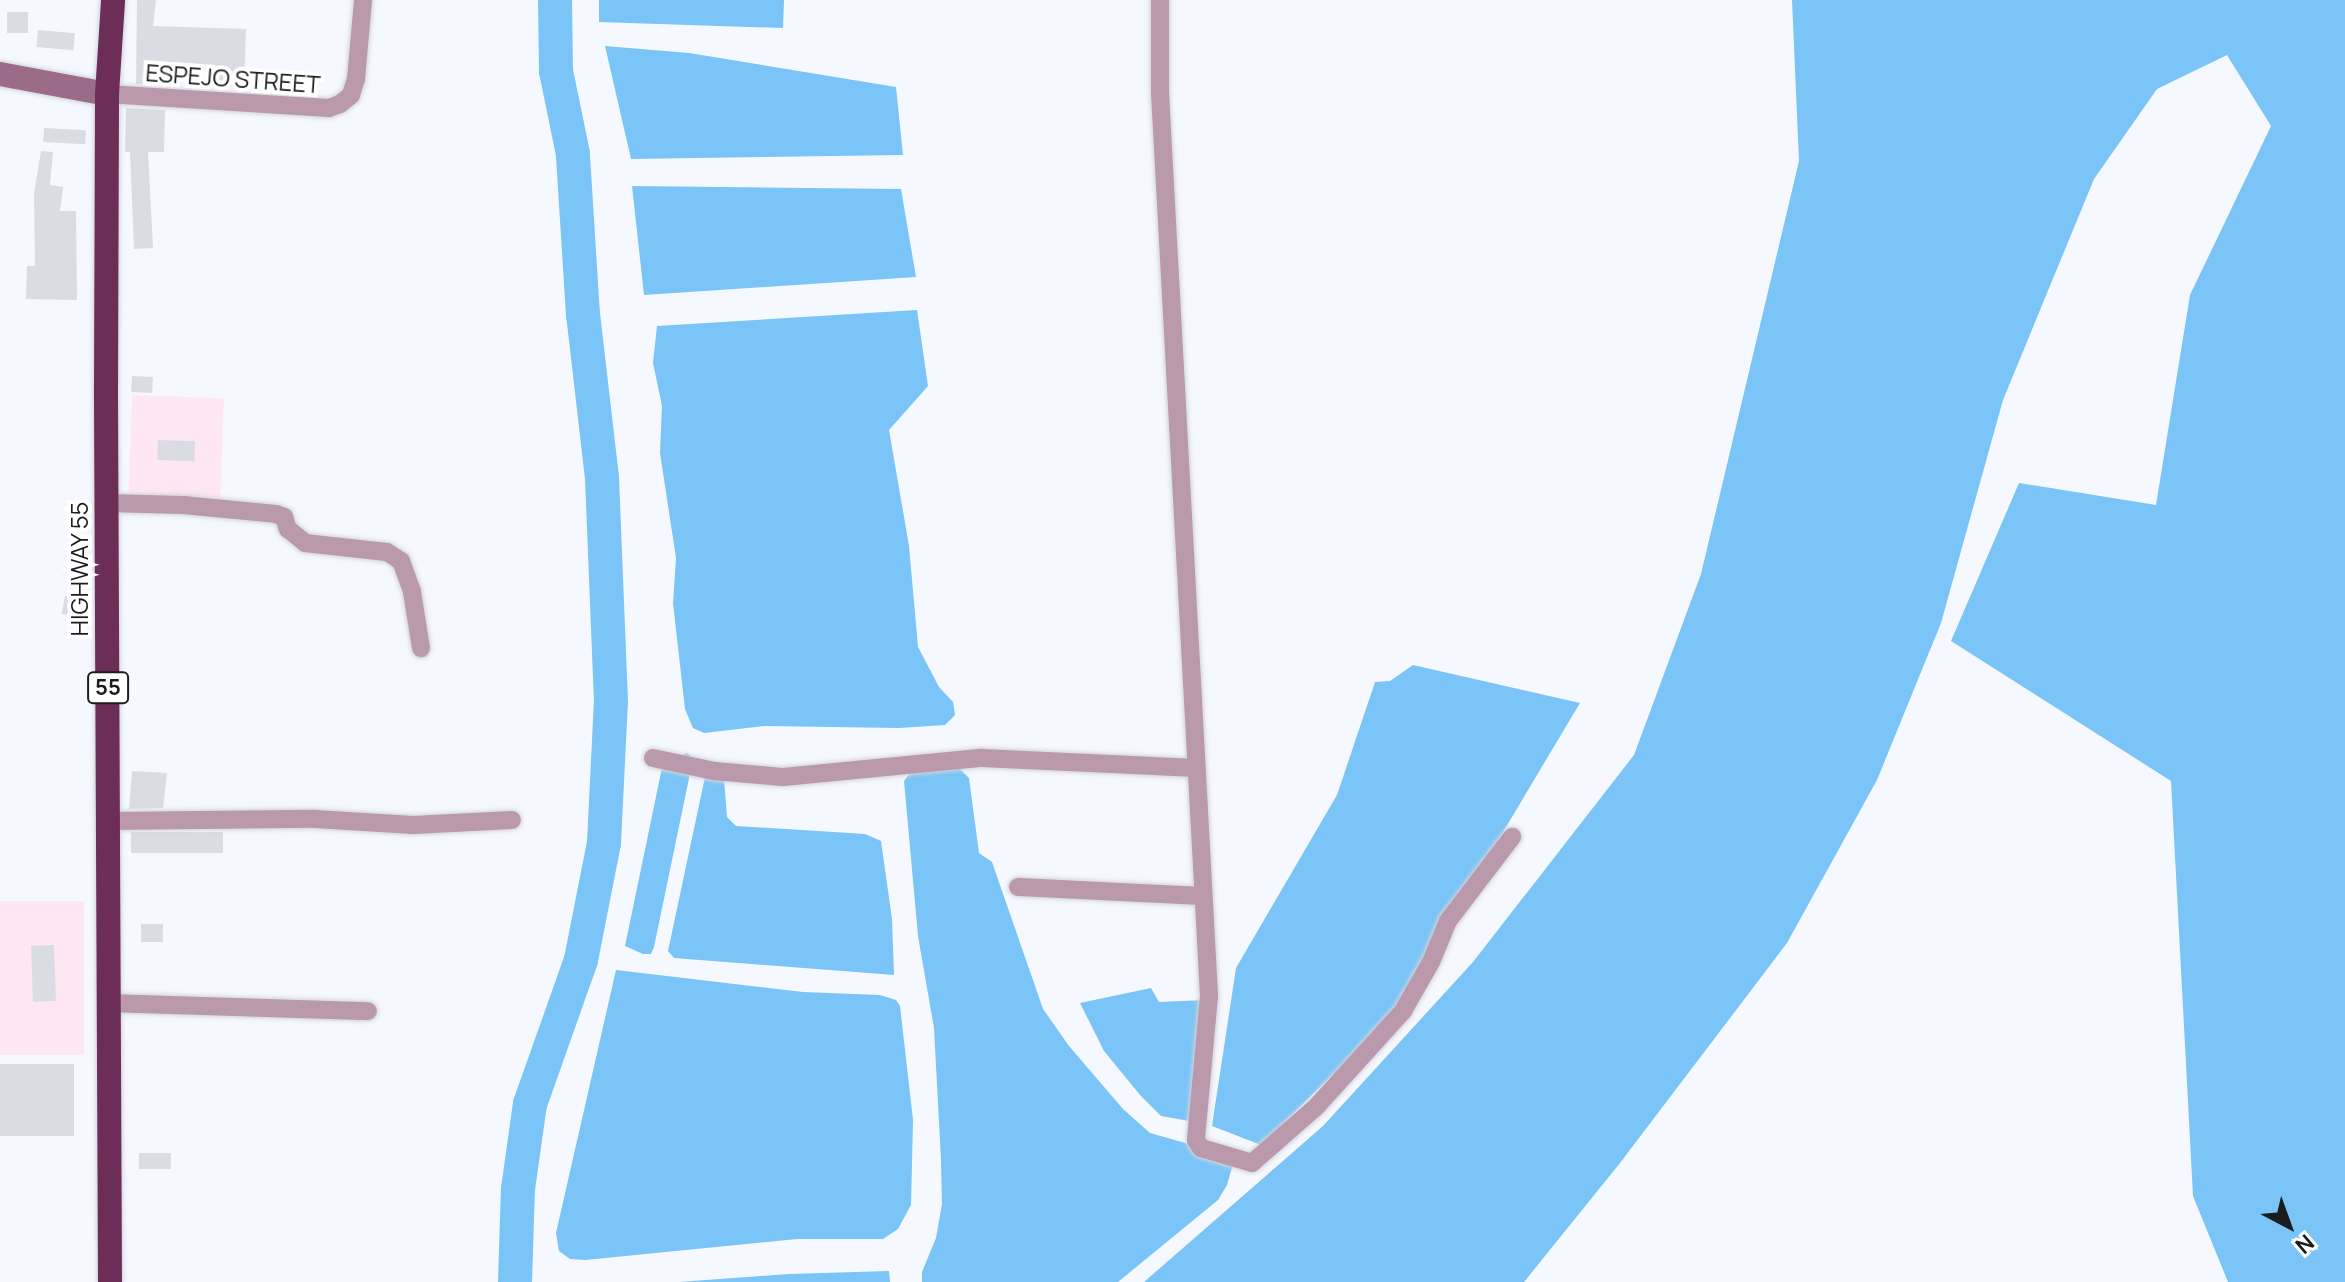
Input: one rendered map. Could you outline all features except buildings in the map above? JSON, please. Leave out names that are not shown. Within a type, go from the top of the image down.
[{"type":"highway","name":"HIGHWAY 55","points":[[110,1282],[107,94],[113,0]]},
{"type":"main road","points":[[0,74],[107,94]]},
{"type":"street","name":"ESPEJO STREET","points":[[107,94],[329,108],[340,104],[351,95],[356,79],[363,0]]},
{"type":"street","points":[[1160,0],[1160,93],[1209,996],[1196,1140],[1202,1150],[1252,1163],[1288,1134],[1383,1037],[1403,1011],[1431,962],[1448,921],[1512,837]]},
{"type":"street","points":[[107,503],[183,505],[276,514],[284,517],[288,529],[305,543],[387,552],[401,561],[412,592],[421,648]]},
{"type":"street","points":[[653,758],[757,776],[813,775],[858,767],[982,758],[1196,768]]},
{"type":"street","points":[[108,821],[315,819],[413,825],[512,820]]},
{"type":"street","points":[[1018,887],[1203,896]]},
{"type":"street","points":[[109,1003],[368,1011]]},
{"type":"shaded area","points":[[132,395],[224,398],[220,498],[129,495]]},
{"type":"shaded area","points":[[0,901],[84,901],[84,1055],[0,1055]]},
{"type":"water","points":[[599,0],[784,0],[783,28],[599,22]]},
{"type":"water","points":[[1792,0],[2345,0],[2345,1282],[2228,1282],[2193,1196],[2171,781],[1951,641],[2019,483],[2156,505],[2190,295],[2271,126],[2227,55],[2157,89],[2094,179],[2003,400],[1941,623],[1877,780],[1787,943],[1620,1163],[1524,1282],[1144,1282],[1323,1126],[1473,962],[1634,755],[1701,574],[1799,161]]},
{"type":"water","points":[[605,46],[689,53],[896,87],[903,155],[631,159]]},
{"type":"water","points":[[632,186],[901,189],[916,277],[644,295]]},
{"type":"water","points":[[917,310],[928,386],[889,430],[909,546],[918,647],[939,687],[953,702],[955,715],[945,725],[899,728],[765,726],[704,733],[693,728],[685,709],[673,603],[676,558],[660,453],[662,406],[653,363],[657,326]]},
{"type":"water","points":[[1413,665],[1580,703],[1408,991],[1378,1030],[1261,1145],[1212,1126],[1236,968],[1337,795],[1375,682],[1390,681]]},
{"type":"water","points":[[687,753],[693,759],[654,947],[651,954],[643,954],[625,946],[663,763]]},
{"type":"water","points":[[958,767],[969,778],[979,853],[992,862],[1043,1009],[1069,1046],[1123,1109],[1150,1133],[1235,1157],[1227,1185],[1218,1200],[1118,1282],[922,1282],[922,1272],[936,1238],[942,1204],[941,1160],[934,1028],[918,936],[904,781],[914,768]]},
{"type":"water","points":[[705,777],[724,779],[727,817],[736,826],[865,834],[881,841],[892,919],[894,975],[674,958],[668,951]]},
{"type":"water","points":[[616,970],[803,992],[880,995],[896,1000],[900,1006],[913,1120],[911,1205],[898,1229],[883,1239],[797,1239],[585,1260],[570,1259],[559,1251],[556,1233]]},
{"type":"water","points":[[1151,988],[1159,1002],[1206,1000],[1195,1122],[1161,1116],[1140,1095],[1104,1051],[1080,1003]]},
{"type":"water","points":[[889,1271],[890,1282],[679,1282],[789,1274]]},
{"type":"waterway","points":[[515,1282],[518,1189],[530,1104],[581,960],[604,843],[611,702],[602,478],[583,315],[573,154],[556,71],[555,0]]}]
